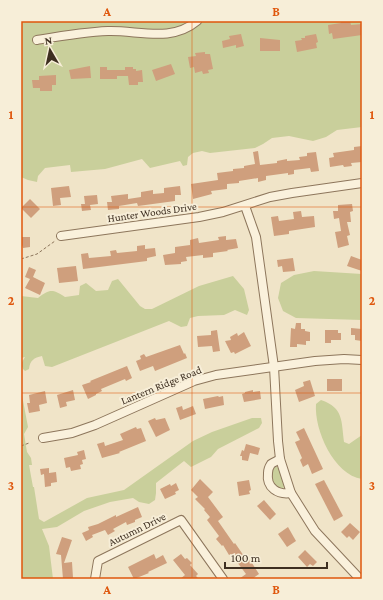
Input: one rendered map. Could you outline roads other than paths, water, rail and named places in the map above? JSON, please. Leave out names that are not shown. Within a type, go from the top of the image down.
[{"type":"street","points":[[37,40],[108,31],[159,34],[176,32],[197,21]]},
{"type":"street","name":"Hunter Woods Drive","points":[[61,236],[199,217],[245,206],[270,197],[362,183]]},
{"type":"street","points":[[245,206],[256,237],[274,367],[280,459],[291,493],[315,531],[360,579]]},
{"type":"street","name":"Lantern Ridge Road","points":[[44,438],[72,433],[95,425],[194,381],[216,375],[344,359],[362,360]]},
{"type":"street","points":[[280,459],[272,464],[268,470],[267,478],[269,484],[278,493],[291,493]]},
{"type":"street","name":"Autumn Drive","points":[[95,579],[98,561],[181,520],[223,579]]}]
